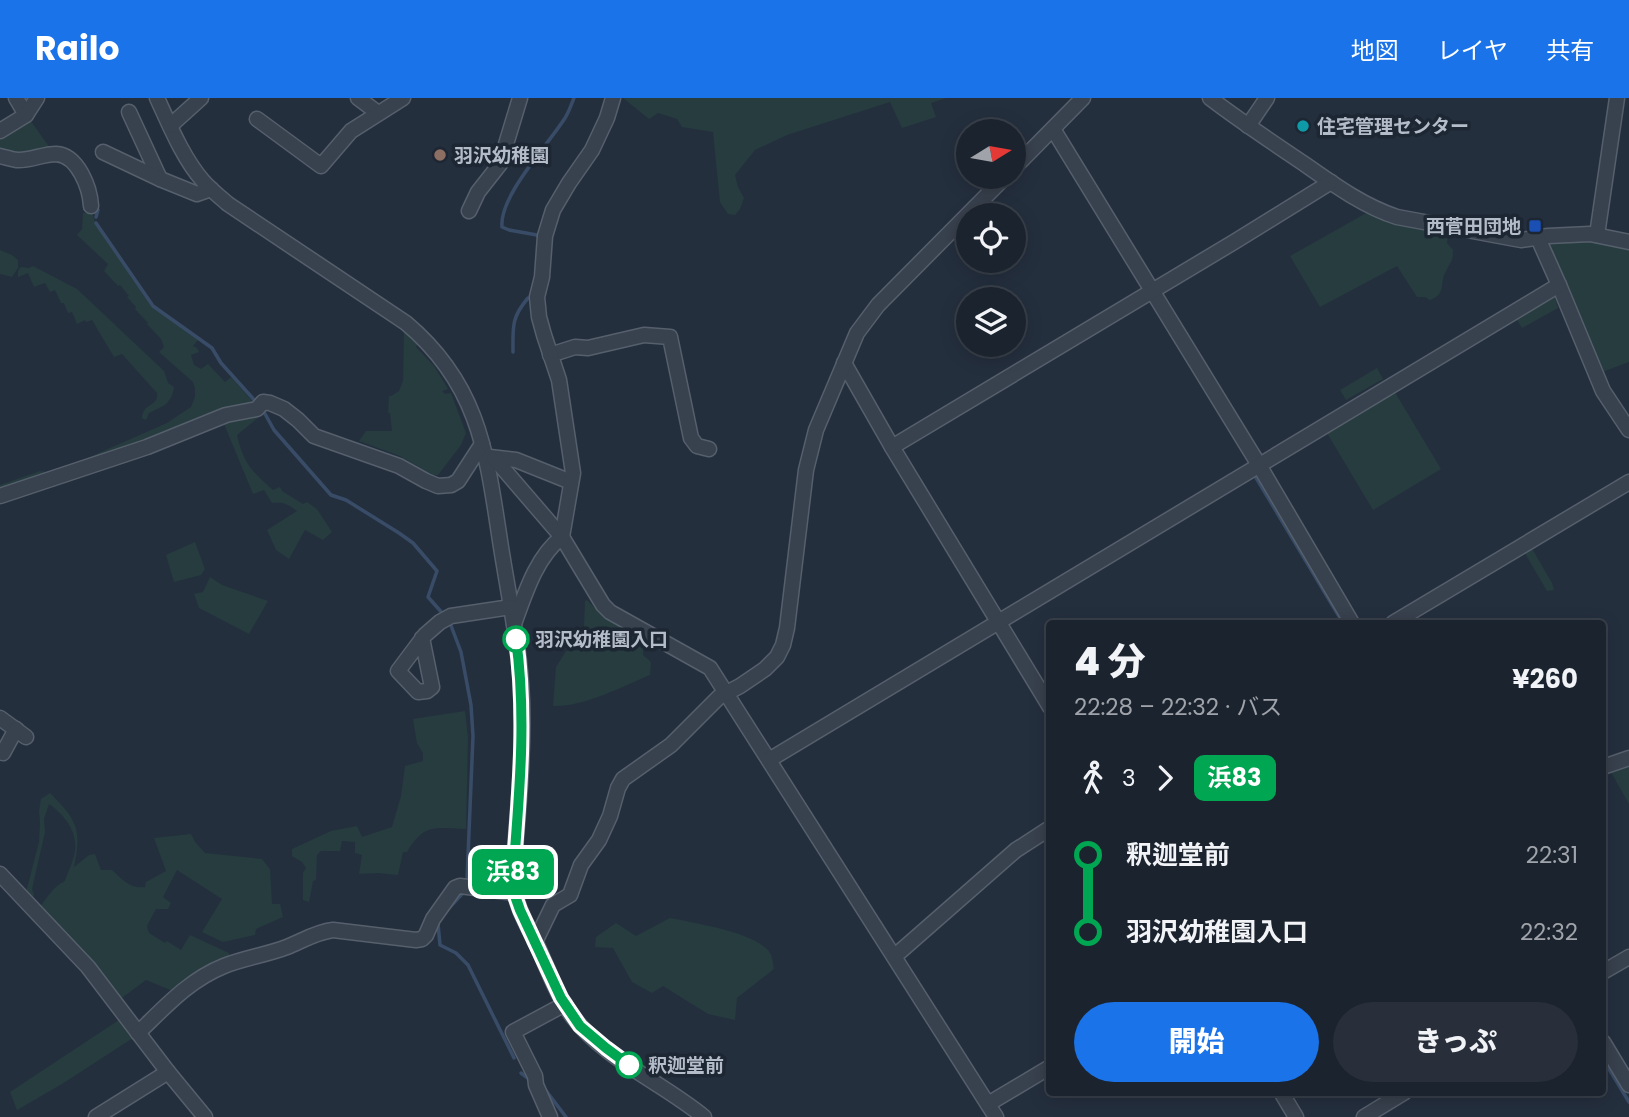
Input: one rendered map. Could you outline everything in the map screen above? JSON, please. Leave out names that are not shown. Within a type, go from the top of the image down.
[{"type":"street","points":[[16,98],[26,115]]},
{"type":"street","points":[[0,131],[26,115],[37,98]]},
{"type":"street","points":[[157,98],[187,158],[211,189],[228,204],[406,323],[447,365],[461,388],[487,453],[519,666],[522,740],[514,893],[565,1004],[580,1026],[606,1048],[704,1117]]},
{"type":"street","points":[[170,126],[201,98]]},
{"type":"street","points":[[358,98],[378,113]]},
{"type":"street","points":[[257,119],[321,166],[351,131],[403,98]]},
{"type":"street","points":[[469,211],[478,192],[500,164],[520,98]]},
{"type":"street","points":[[513,625],[541,561],[562,537],[573,473],[559,380],[539,317],[537,296],[542,277],[545,236],[553,210],[592,150],[613,98]]},
{"type":"street","points":[[1026,156],[1083,98]]},
{"type":"street","points":[[1210,98],[1331,182],[1378,211],[1521,240],[1564,234],[1597,235],[1629,242]]},
{"type":"street","points":[[1248,126],[1267,98]]},
{"type":"street","points":[[1597,235],[1617,98]]},
{"type":"street","points":[[129,111],[160,179]]},
{"type":"street","points":[[1053,129],[1259,465],[1350,620]]},
{"type":"street","points":[[103,152],[197,194],[211,189]]},
{"type":"street","points":[[0,156],[18,160],[57,154],[68,158],[84,180],[91,206]]},
{"type":"street","points":[[892,447],[1331,182]]},
{"type":"street","points":[[536,942],[553,905],[570,895],[581,865],[599,840],[610,816],[623,779],[671,745],[726,692],[765,669],[777,657],[787,628],[806,470],[816,430],[857,333],[878,305],[993,189]]},
{"type":"street","points":[[1538,238],[1603,391],[1629,430]]},
{"type":"street","points":[[769,760],[1559,285]]},
{"type":"street","points":[[550,355],[575,347],[588,348],[644,335],[670,337],[691,438],[697,446],[709,449]]},
{"type":"street","points":[[844,363],[1046,700]]},
{"type":"street","points":[[0,496],[147,447],[226,415],[257,409],[263,402],[284,409],[314,436],[399,466],[438,486],[451,485],[458,481],[487,453]]},
{"type":"street","points":[[487,453],[516,460],[572,482]]},
{"type":"street","points":[[487,453],[562,537],[603,605],[610,612],[710,668],[996,1117]]},
{"type":"street","points":[[1398,620],[1629,481]]},
{"type":"street","points":[[422,638],[451,616],[510,607]]},
{"type":"street","points":[[0,718],[21,733],[3,753],[0,752]]},
{"type":"street","points":[[1606,766],[1629,758]]},
{"type":"street","points":[[895,956],[1016,850],[1046,831]]},
{"type":"street","points":[[0,874],[88,968],[205,1117]]},
{"type":"street","points":[[138,1033],[178,994],[226,965],[285,948],[324,931],[422,939],[455,888],[460,886],[514,893]]},
{"type":"street","points":[[1606,970],[1629,957]]},
{"type":"street","points":[[550,1117],[536,1085],[535,1076],[513,1032],[565,1004]]},
{"type":"street","points":[[1606,1047],[1629,1085]]},
{"type":"street","points":[[988,1104],[1046,1069]]},
{"type":"street","points":[[96,1117],[168,1072]]},
{"type":"street","points":[[1283,1096],[1296,1117]]},
{"type":"street","points":[[1364,1117],[1398,1096]]},
{"type":"green space","points":[[623,98],[946,98],[931,103],[936,117],[902,128],[890,102],[787,135],[755,150],[735,175],[744,198],[735,215],[728,214],[720,202],[713,132],[682,127],[677,119],[658,113],[649,119]]},
{"type":"green space","points":[[28,117],[52,151],[21,156],[0,151],[0,135]]},
{"type":"green space","points":[[1370,211],[1448,232],[1447,243],[1453,250],[1453,257],[1444,275],[1439,295],[1430,300],[1417,297],[1397,266],[1320,307],[1290,256]]},
{"type":"green space","points":[[92,212],[96,225],[151,306],[198,340],[193,346],[199,352],[191,355],[194,365],[201,369],[208,364],[225,382],[231,377],[255,404],[147,443],[0,490],[0,485],[40,471],[60,470],[167,423],[191,407],[195,397],[193,382],[159,352],[164,347],[161,339],[135,309],[120,285],[104,271],[108,264],[77,235],[82,229],[83,213]]},
{"type":"green space","points":[[1558,237],[1629,246],[1629,362],[1602,372],[1546,240]]},
{"type":"green space","points":[[0,250],[18,260],[18,268],[12,277],[0,274]]},
{"type":"green space","points":[[33,266],[77,289],[164,371],[168,383],[174,387],[166,404],[149,413],[146,420],[142,418],[145,409],[156,401],[157,393],[122,354],[114,357],[92,320],[77,324],[72,312],[68,313],[55,290],[50,292],[45,283],[34,287],[28,273],[18,277],[21,267]]},
{"type":"green space","points":[[1549,296],[1555,298],[1558,308],[1522,328],[1514,315]]},
{"type":"green space","points":[[404,331],[418,343],[416,347],[434,366],[448,389],[442,391],[445,394],[451,393],[466,433],[461,445],[438,475],[433,475],[400,456],[359,441],[366,431],[392,431],[388,413],[389,396],[399,391],[403,381]]},
{"type":"green space","points":[[1377,368],[1383,379],[1346,400],[1340,390]]},
{"type":"green space","points":[[1393,389],[1441,469],[1373,510],[1324,428]]},
{"type":"green space","points":[[257,415],[259,417],[237,435],[249,466],[273,490],[280,487],[303,504],[307,502],[317,509],[332,532],[323,540],[305,530],[289,559],[276,550],[267,530],[297,511],[286,504],[272,503],[264,490],[253,494],[224,424]]},
{"type":"green space","points":[[195,542],[205,569],[201,575],[174,582],[166,555]]},
{"type":"green space","points":[[1530,545],[1554,590],[1547,591],[1523,550]]},
{"type":"green space","points":[[210,577],[222,585],[268,601],[249,634],[199,608],[194,594],[203,592]]},
{"type":"green space","points":[[587,600],[604,618],[643,640],[643,655],[651,662],[650,675],[590,700],[553,706],[556,667],[566,651],[583,650]]},
{"type":"green space","points":[[465,711],[468,738],[466,829],[431,829],[419,836],[407,852],[403,852],[398,875],[359,874],[362,855],[355,853],[355,842],[342,841],[340,851],[321,851],[317,855],[316,880],[313,881],[309,902],[303,900],[303,873],[306,868],[292,856],[292,849],[331,831],[357,826],[362,837],[392,827],[401,796],[405,766],[423,761],[413,719]]},
{"type":"green space","points":[[1629,759],[1629,804],[1608,767]]},
{"type":"green space","points":[[50,793],[72,818],[75,826],[77,843],[74,867],[89,855],[95,854],[101,870],[112,870],[131,885],[145,887],[146,882],[166,871],[154,838],[191,834],[205,853],[262,859],[270,869],[272,904],[280,904],[283,917],[256,929],[255,935],[223,942],[202,932],[222,899],[177,870],[163,897],[171,903],[168,909],[156,909],[147,926],[149,933],[181,950],[190,935],[229,953],[230,958],[175,992],[146,980],[119,1000],[39,909],[53,890],[65,881],[75,851],[71,828],[49,804],[44,819],[45,832],[32,889],[32,901],[25,896],[39,842],[41,799]]},
{"type":"green space","points":[[670,918],[739,934],[752,939],[770,953],[774,969],[737,998],[735,1020],[708,1014],[663,986],[652,993],[632,982],[613,948],[595,947],[596,937],[616,923],[636,936]]},
{"type":"green space","points":[[122,1018],[136,1036],[17,1110],[10,1092]]},
{"type":"waterway","points":[[539,238],[537,235],[502,227],[503,215],[516,186],[565,118],[574,98]]},
{"type":"waterway","points":[[96,217],[98,210]]},
{"type":"waterway","points":[[96,223],[153,306],[212,348],[221,363],[258,404]]},
{"type":"waterway","points":[[513,352],[514,323],[518,311],[528,298]]},
{"type":"waterway","points":[[264,412],[274,430],[331,495],[346,500],[413,543],[437,571],[428,597],[444,615]]},
{"type":"waterway","points":[[1255,476],[1341,620]]},
{"type":"waterway","points":[[450,623],[461,652],[471,705],[473,736],[467,880]]},
{"type":"waterway","points":[[448,909],[464,892]]},
{"type":"waterway","points":[[438,924],[440,945],[456,953],[468,965],[514,1058]]},
{"type":"waterway","points":[[1606,1064],[1629,1102]]},
{"type":"waterway","points":[[521,1073],[529,1079]]},
{"type":"waterway","points":[[544,1088],[566,1117]]},
{"type":"bus line","name":"浜83","points":[[516,639],[522,700],[522,740],[514,893],[561,998],[572,1015],[593,1038],[629,1065]]},
{"type":"place","name":"住宅管理センター","points":[[1303,126]]},
{"type":"place","name":"羽沢幼稚園","points":[[440,155]]},
{"type":"place","name":"西菅田団地","points":[[1535,226]]},
{"type":"place","name":"羽沢幼稚園入口","points":[[516,639]]},
{"type":"place","name":"釈迦堂前","points":[[629,1065]]}]
